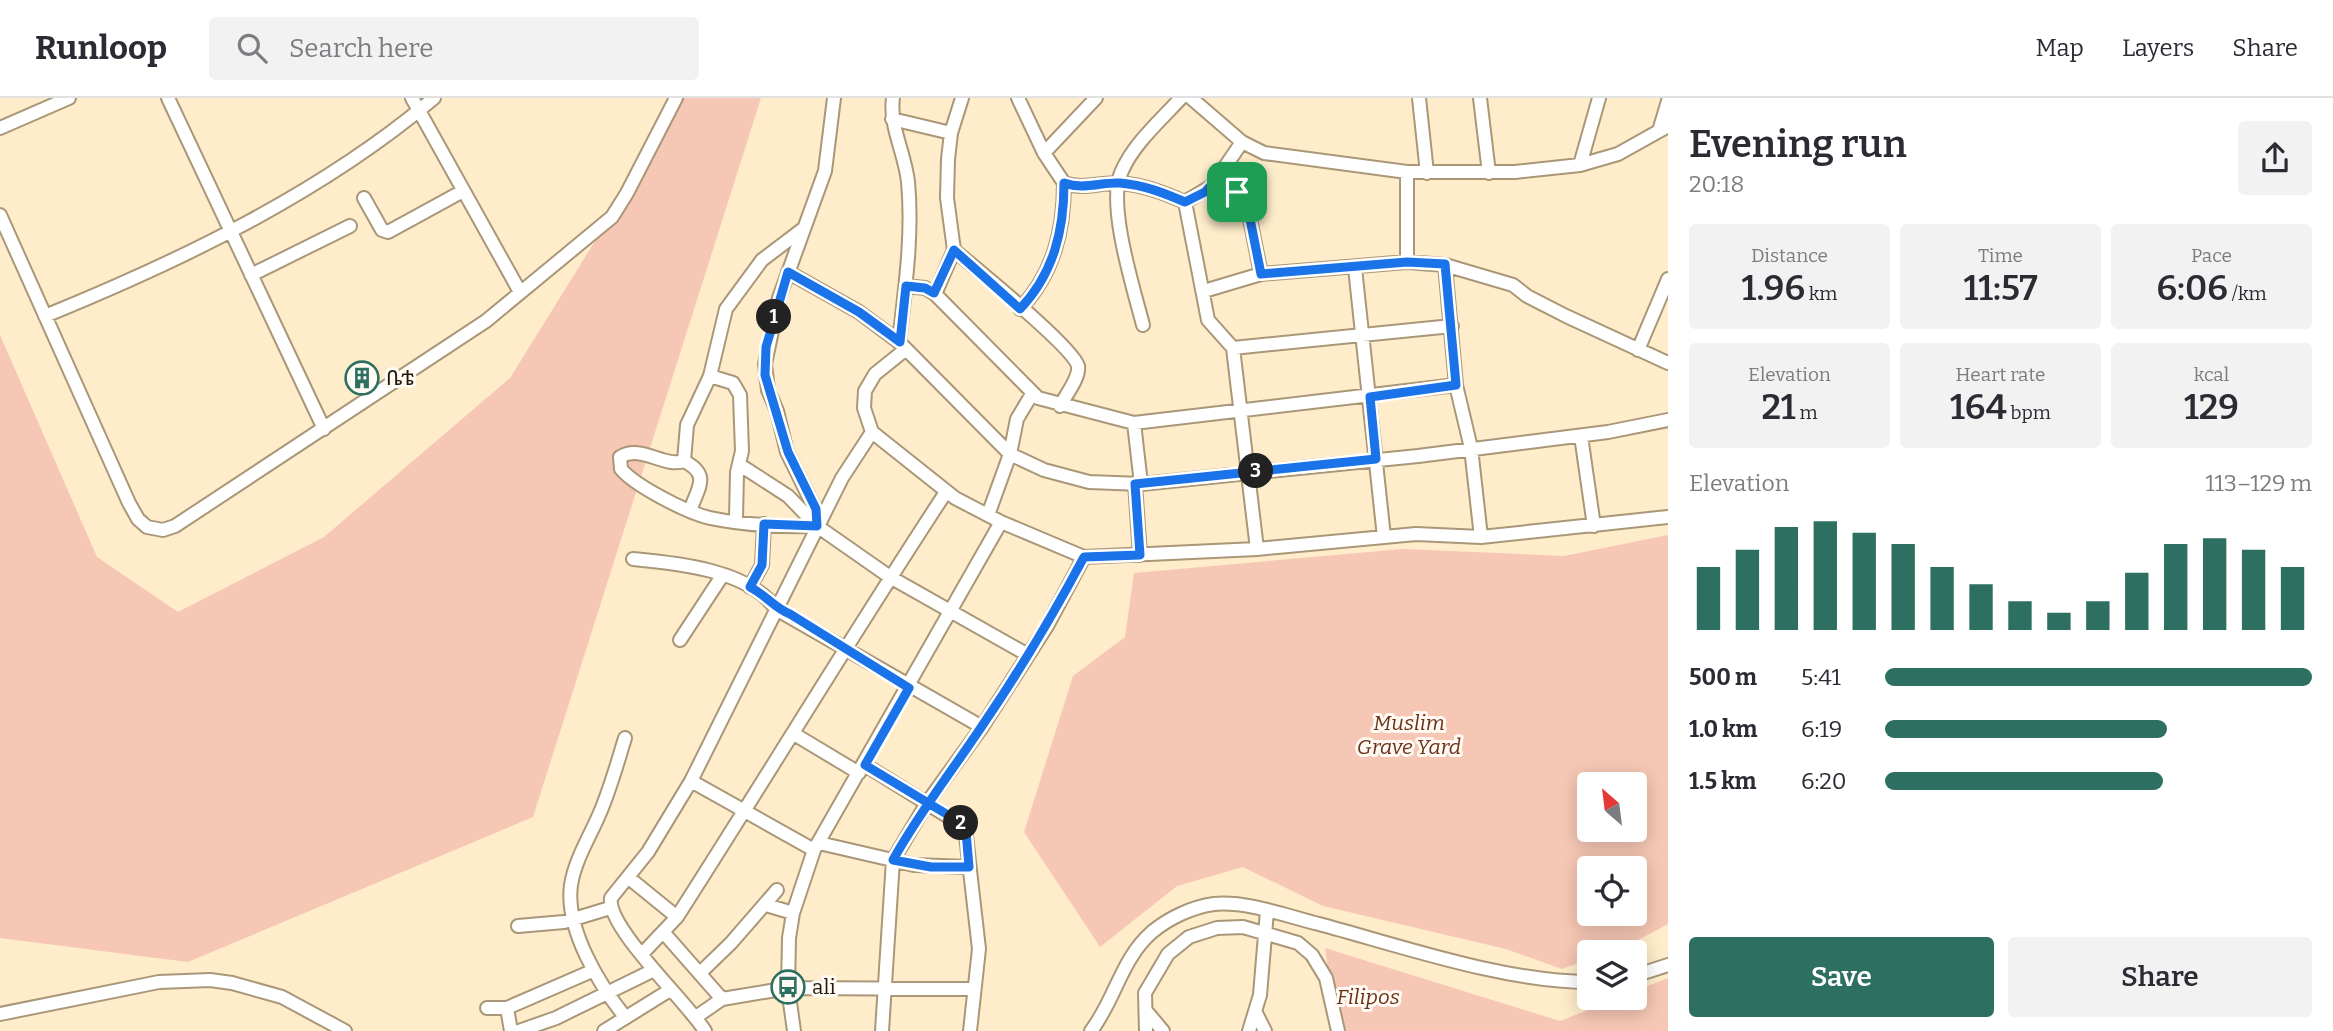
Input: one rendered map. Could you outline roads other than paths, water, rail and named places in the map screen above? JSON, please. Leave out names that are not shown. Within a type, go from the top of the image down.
[{"type":"street","points":[[0,128],[69,98]]},
{"type":"street","points":[[167,98],[324,429]]},
{"type":"street","points":[[412,98],[520,292]]},
{"type":"street","points":[[46,316],[116,288],[230,231],[345,162],[434,98]]},
{"type":"street","points":[[0,215],[138,519],[147,527],[163,530],[175,526],[486,321],[611,217],[627,193],[676,98]]},
{"type":"street","points":[[817,526],[816,509],[788,452],[765,375],[766,347],[788,272],[825,171],[834,98]]},
{"type":"street","points":[[893,98],[892,119],[901,141],[908,180],[903,346],[875,374],[865,391],[864,408],[872,432],[946,492],[988,515],[1084,557],[1257,549],[1384,537],[1480,537],[1668,516]]},
{"type":"street","points":[[934,293],[954,250],[947,198],[951,133],[962,98]]},
{"type":"street","points":[[1018,98],[1044,153],[1064,183],[1065,214],[1050,268],[1020,309]]},
{"type":"street","points":[[1044,153],[1096,98]]},
{"type":"street","points":[[1143,325],[1124,247],[1117,183],[1135,149],[1181,98]]},
{"type":"street","points":[[1191,98],[1242,142],[1277,156],[1427,173],[1489,173],[1580,165],[1618,154],[1664,129],[1668,101]]},
{"type":"street","points":[[1419,98],[1427,173]]},
{"type":"street","points":[[1480,98],[1489,173]]},
{"type":"street","points":[[1580,165],[1595,99]]},
{"type":"street","points":[[892,119],[951,133]]},
{"type":"street","points":[[1064,183],[1083,187],[1117,183],[1147,187],[1185,202],[1205,192],[1218,178],[1242,142]]},
{"type":"street","points":[[1407,172],[1407,262]]},
{"type":"street","points":[[1218,178],[1246,199],[1261,274]]},
{"type":"street","points":[[364,198],[382,230],[388,232],[463,191]]},
{"type":"street","points":[[1185,202],[1208,320],[1233,348],[1243,410],[1257,549]]},
{"type":"street","points":[[251,275],[350,226]]},
{"type":"street","points":[[684,461],[687,425],[709,376],[731,299],[762,260],[803,229]]},
{"type":"street","points":[[954,250],[1076,362],[1077,374],[1060,406]]},
{"type":"street","points":[[1203,290],[1261,274],[1407,262],[1445,264],[1513,285],[1536,301],[1668,363]]},
{"type":"street","points":[[1445,264],[1456,385],[1471,448],[1480,537]]},
{"type":"street","points":[[1355,268],[1384,537]]},
{"type":"street","points":[[788,272],[859,312],[903,346],[1010,454],[1080,480],[1138,484],[1581,436],[1668,420]]},
{"type":"street","points":[[1638,350],[1668,279]]},
{"type":"street","points":[[906,286],[925,288],[934,293],[1032,394],[1060,406],[1134,423],[1456,385]]},
{"type":"street","points":[[1233,348],[1452,326]]},
{"type":"street","points":[[709,376],[733,383],[739,390],[740,466],[737,472],[736,519]]},
{"type":"street","points":[[988,515],[1010,454],[1017,419],[1032,394]]},
{"type":"street","points":[[1134,423],[1140,555]]},
{"type":"street","points":[[705,1031],[654,970],[610,908],[613,892],[629,878],[691,780],[817,526],[842,478],[872,432]]},
{"type":"street","points":[[1581,436],[1594,526]]},
{"type":"street","points":[[684,461],[677,463],[632,453],[618,460],[624,473],[642,487],[709,518],[817,526]]},
{"type":"street","points":[[684,461],[701,473],[690,511]]},
{"type":"street","points":[[740,466],[788,496],[817,526],[890,577],[1028,655]]},
{"type":"street","points":[[642,954],[677,917],[794,734],[844,648],[946,492]]},
{"type":"street","points":[[794,1031],[787,957],[793,913],[816,847],[909,688],[1001,522]]},
{"type":"street","points":[[750,587],[762,565],[764,524]]},
{"type":"street","points":[[882,1031],[893,860],[927,803],[982,727],[1028,655],[1084,557]]},
{"type":"street","points":[[634,559],[688,564],[750,587],[765,596],[776,609],[909,688],[982,727]]},
{"type":"street","points":[[680,640],[722,576]]},
{"type":"street","points":[[794,734],[927,803],[965,827],[979,949],[970,1031]]},
{"type":"street","points":[[625,738],[606,800],[583,848],[571,883],[574,918],[592,971],[625,1017]]},
{"type":"street","points":[[691,780],[816,847],[931,867],[969,867]]},
{"type":"street","points":[[629,878],[677,917]]},
{"type":"street","points":[[700,973],[766,905],[777,890]]},
{"type":"street","points":[[1091,1031],[1108,1007],[1133,952],[1164,923],[1191,910],[1216,904],[1267,911],[1498,970],[1556,981],[1577,982]]},
{"type":"street","points":[[766,905],[793,913]]},
{"type":"street","points":[[518,926],[543,926],[610,908]]},
{"type":"street","points":[[1249,1031],[1256,1013],[1267,933],[1267,911]]},
{"type":"street","points":[[1146,1031],[1147,989],[1168,954],[1189,937],[1217,928],[1243,928],[1298,943],[1312,956],[1325,978],[1338,1031]]},
{"type":"street","points":[[664,933],[722,999]]},
{"type":"street","points":[[1647,972],[1668,965]]},
{"type":"street","points":[[519,1031],[556,1018],[654,970]]},
{"type":"street","points":[[487,1008],[507,1008],[592,971]]},
{"type":"street","points":[[0,1014],[159,982],[209,980],[232,983],[282,997],[345,1031]]},
{"type":"street","points":[[696,1017],[722,999],[789,988],[974,989]]},
{"type":"street","points":[[604,1031],[670,990]]},
{"type":"street","points":[[507,1008],[511,1031]]},
{"type":"street","points":[[1147,1012],[1163,1031]]},
{"type":"street","points":[[1256,1013],[1265,1031]]},
{"type":"place","name":"ቤቴ","points":[[362,378]]},
{"type":"place","name":"ali","points":[[788,987]]},
{"type":"park label","name":"Muslim Grave Yard","points":[[1409,735]]},
{"type":"park label","name":"Filipos","points":[[1368,997]]}]
